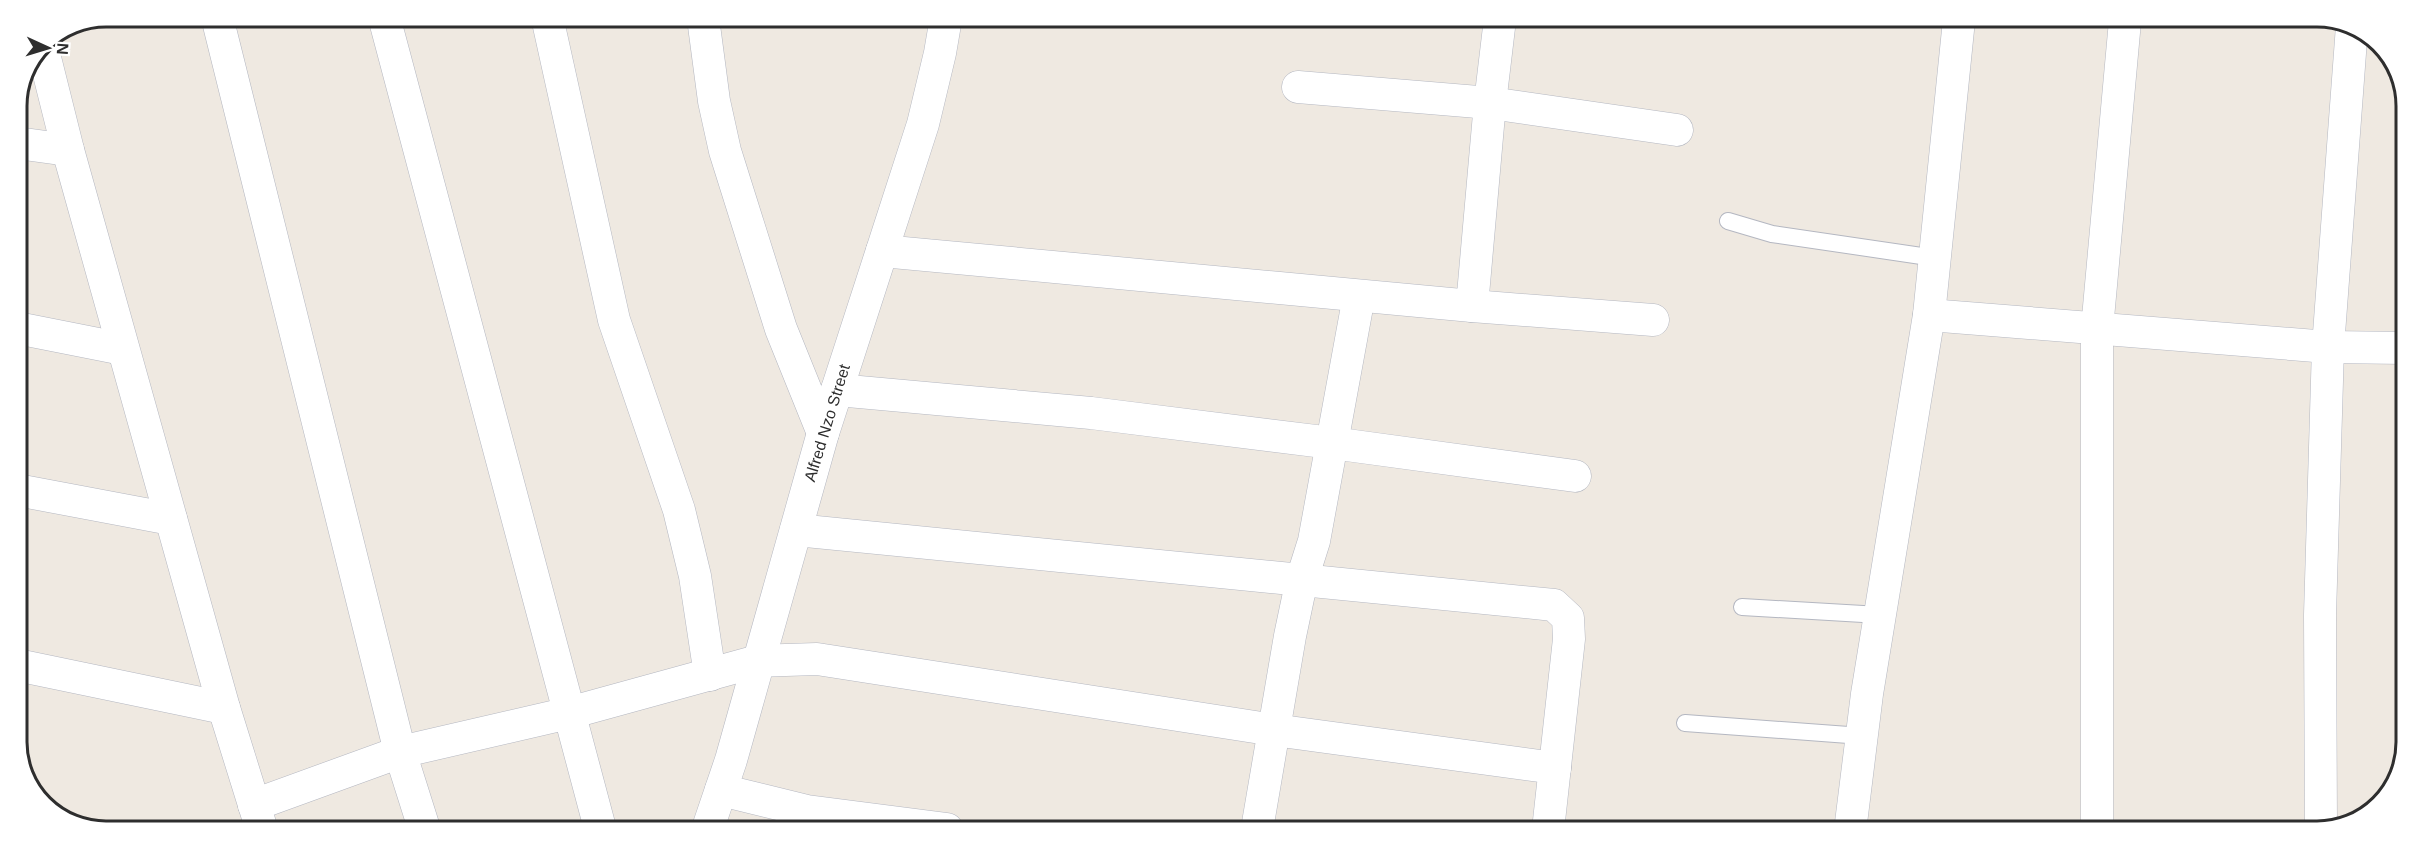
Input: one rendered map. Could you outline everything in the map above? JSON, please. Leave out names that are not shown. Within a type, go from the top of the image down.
[{"type":"street","points":[[219,27],[400,752],[422,821]]},
{"type":"street","points":[[387,27],[598,821]]},
{"type":"street","points":[[549,27],[614,320],[680,510],[695,576],[710,675]]},
{"type":"street","points":[[704,27],[714,100],[725,151],[781,329],[823,433]]},
{"type":"street","name":"Alfred Nzo Street","points":[[710,821],[823,433],[923,124],[944,27]]},
{"type":"street","points":[[1473,306],[1490,103],[1499,27]]},
{"type":"street","points":[[1851,821],[1880,615],[1929,315],[1958,27]]},
{"type":"street","points":[[2097,821],[2097,329],[2124,27]]},
{"type":"street","points":[[2321,821],[2320,615],[2328,346],[2351,35]]},
{"type":"street","points":[[45,56],[123,349],[224,708],[257,816],[400,752],[569,713],[758,662],[817,659],[1274,730],[1555,768]]},
{"type":"street","points":[[1298,87],[1490,103],[1677,130]]},
{"type":"street","points":[[27,144],[68,150]]},
{"type":"street","points":[[882,251],[1359,296],[1653,320]]},
{"type":"street","points":[[1258,821],[1302,579],[1314,541],[1359,296]]},
{"type":"street","points":[[1929,315],[2328,346],[2396,348]]},
{"type":"street","points":[[27,330],[123,349]]},
{"type":"street","points":[[837,390],[1091,413],[1575,476]]},
{"type":"street","points":[[27,491],[171,519]]},
{"type":"street","points":[[796,530],[1554,605],[1568,618],[1569,639],[1549,821]]},
{"type":"street","points":[[27,667],[224,708]]},
{"type":"street","points":[[721,790],[807,811],[885,821]]},
{"type":"lane","points":[[1728,221],[1772,234],[1935,258]]},
{"type":"lane","points":[[1742,607],[1880,615]]},
{"type":"lane","points":[[1685,723],[1862,736]]}]
